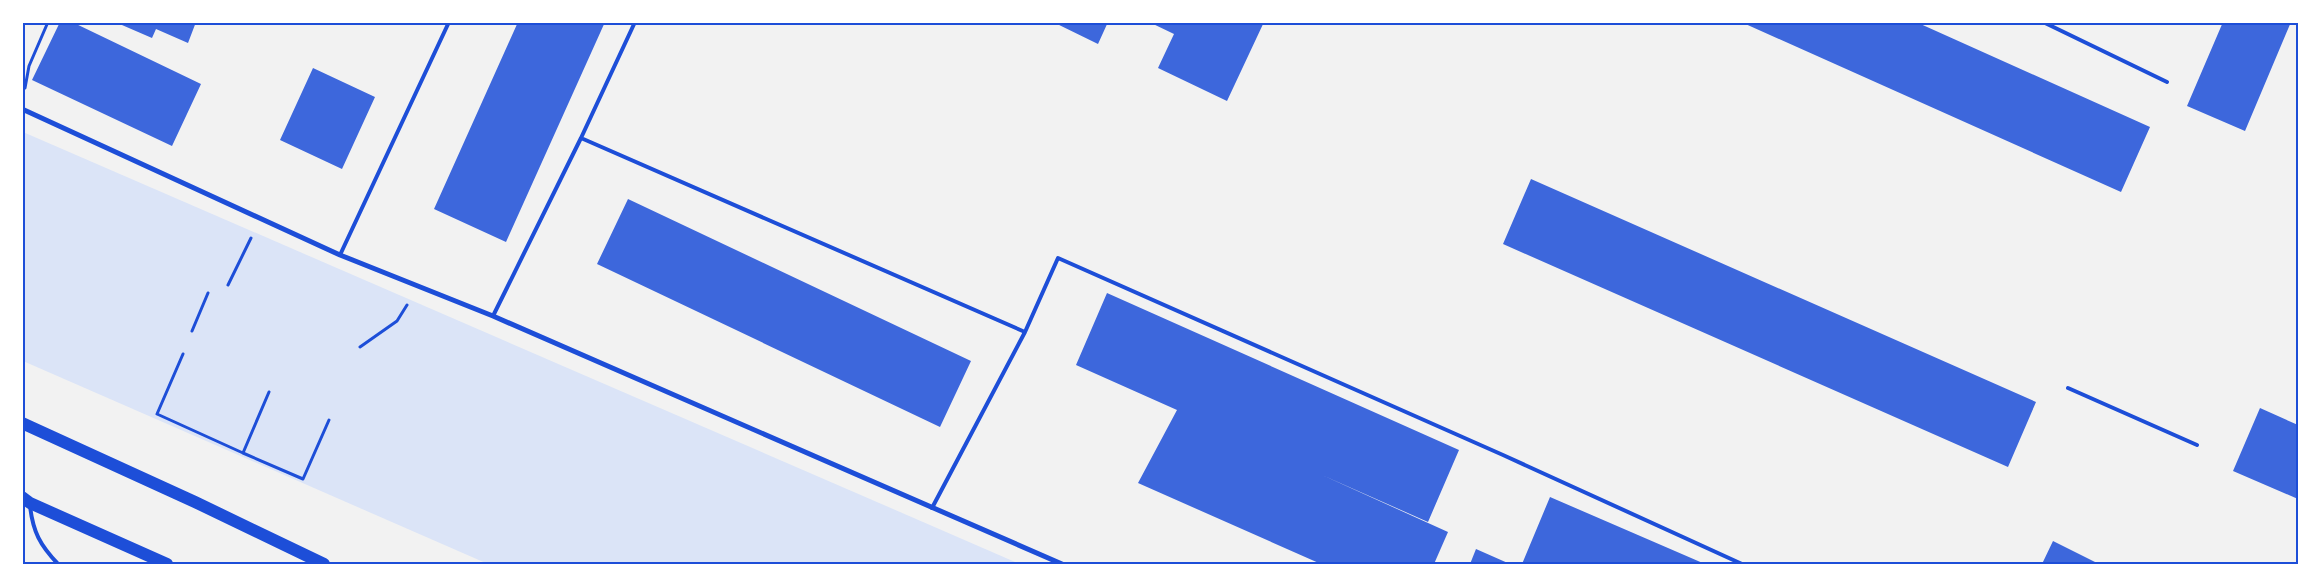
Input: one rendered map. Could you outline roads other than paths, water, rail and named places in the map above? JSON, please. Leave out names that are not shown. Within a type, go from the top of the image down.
[{"type":"main road","points":[[22,422],[324,564]]},
{"type":"main road","points":[[26,500],[167,564]]},
{"type":"street","points":[[22,109],[340,255],[493,316],[1062,564]]},
{"type":"lane","points":[[340,255],[449,22]]},
{"type":"lane","points":[[493,316],[581,138],[635,22]]},
{"type":"lane","points":[[2043,22],[2167,82]]},
{"type":"lane","points":[[581,138],[1025,332]]},
{"type":"lane","points":[[932,508],[1025,332],[1058,258],[1742,564]]},
{"type":"lane","points":[[2068,388],[2197,445]]},
{"type":"lane","points":[[26,500],[32,526],[44,548],[58,564]]}]
